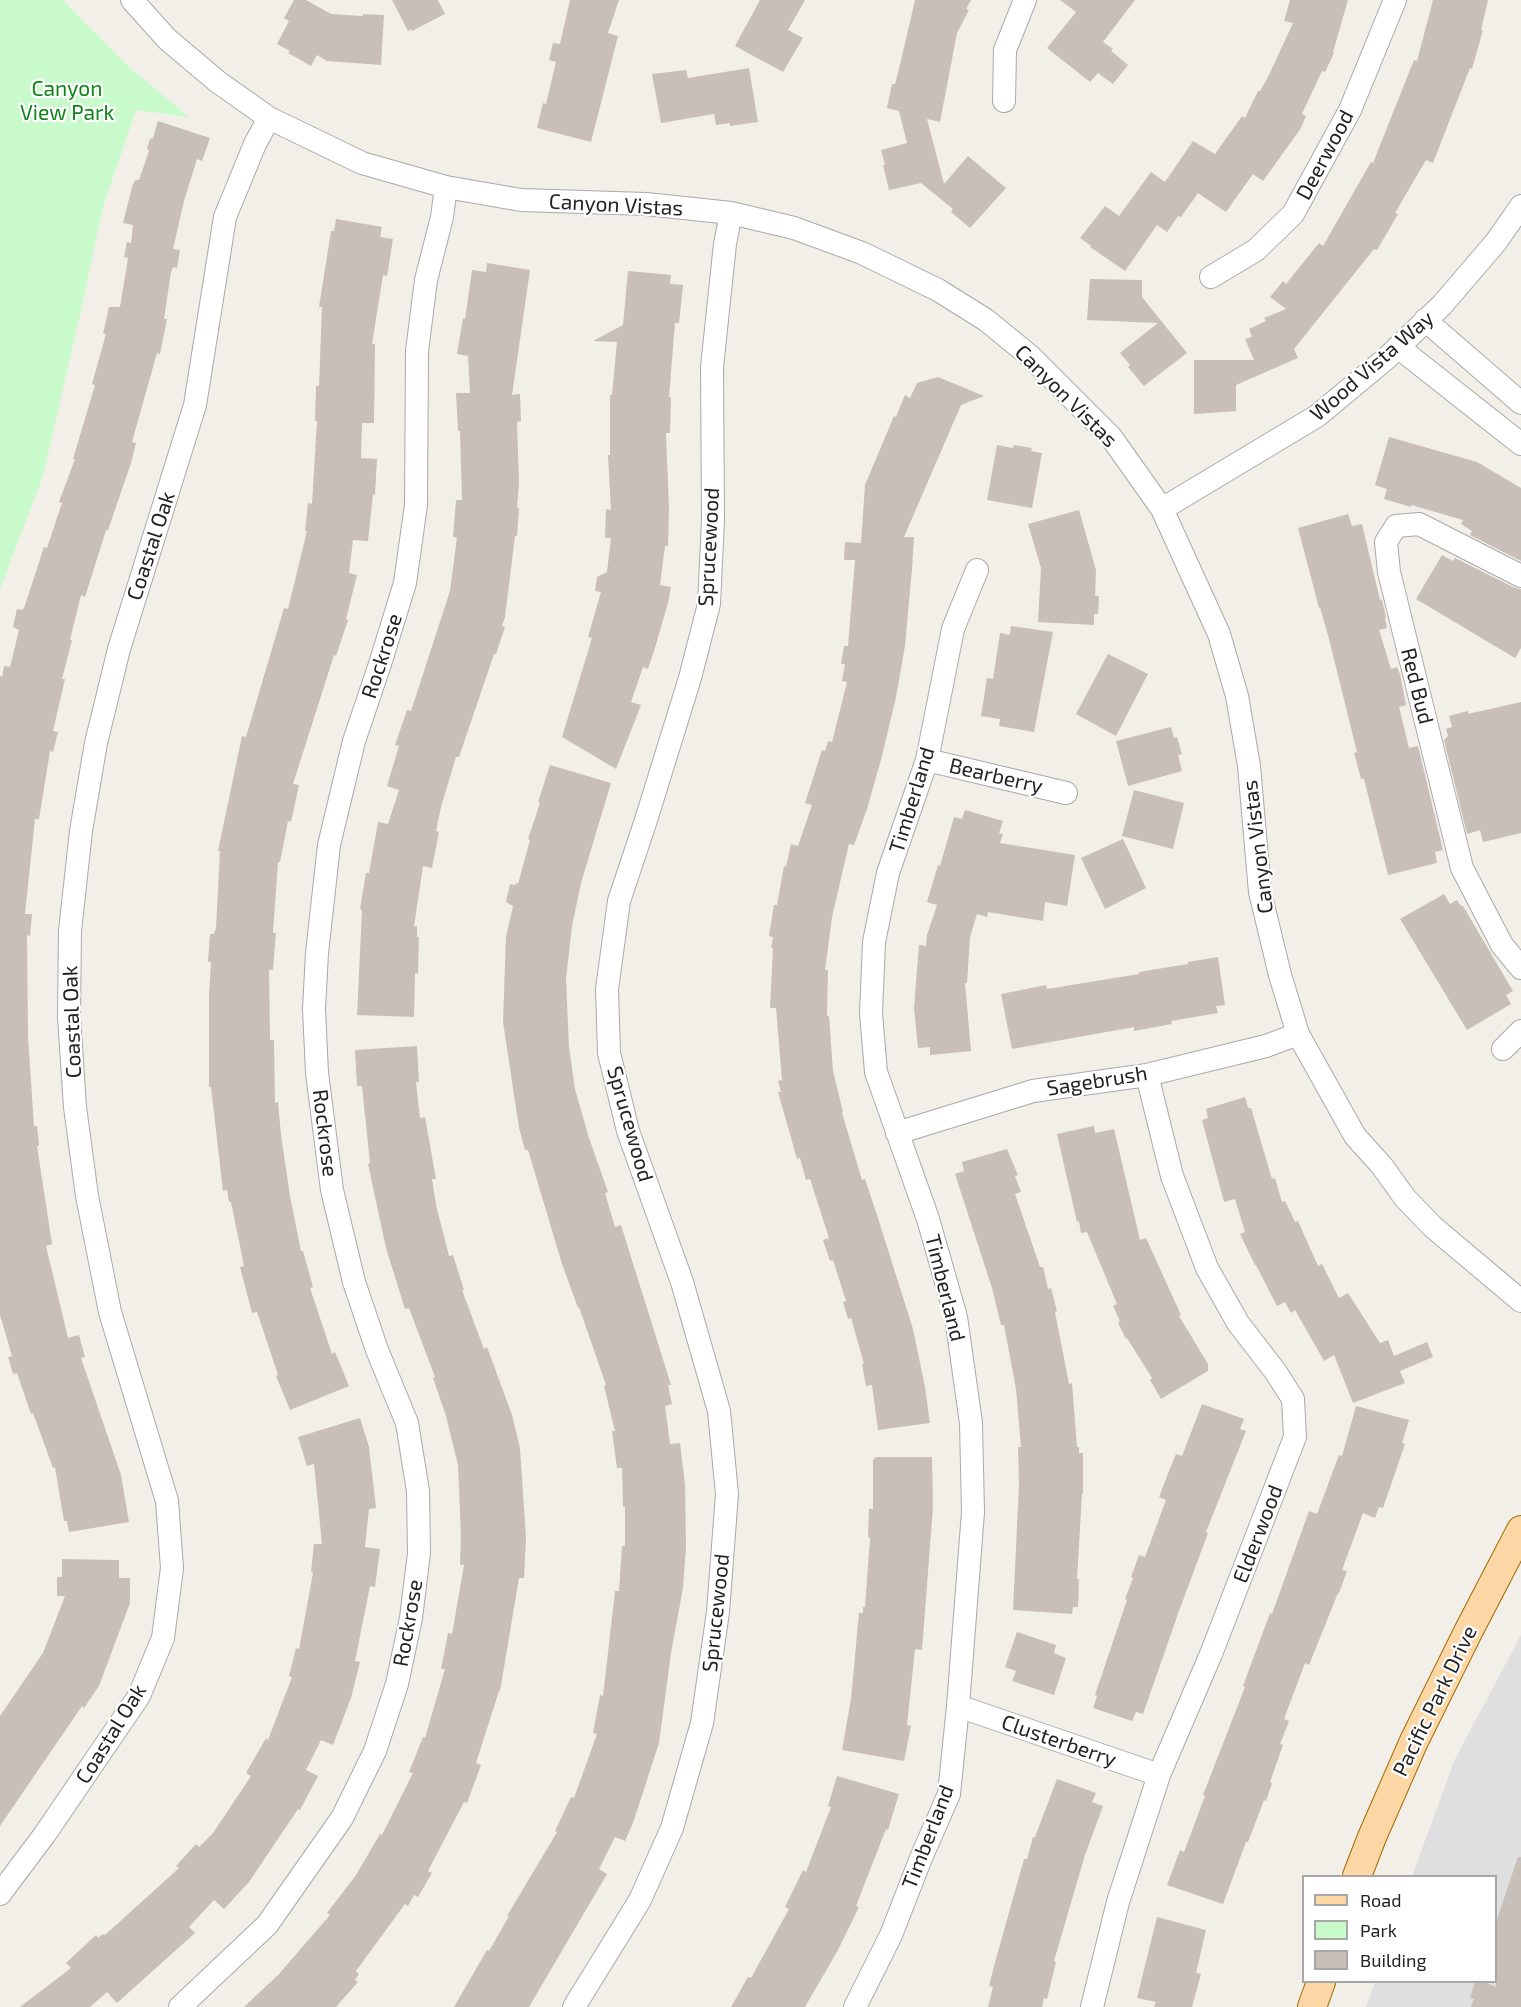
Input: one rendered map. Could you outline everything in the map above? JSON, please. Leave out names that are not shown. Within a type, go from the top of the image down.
[{"type":"main road","name":"Pacific Park Drive","points":[[1357,1875],[1414,1741],[1521,1530]]},
{"type":"main road","points":[[1312,2007],[1321,1983]]},
{"type":"street","name":"Canyon Vistas","points":[[132,0],[167,39],[218,82],[269,118],[362,163],[446,187],[521,200],[646,204],[731,213],[794,228],[862,253],[938,290],[986,320],[1030,356],[1111,437],[1162,509],[1219,634],[1237,696],[1249,766],[1260,892],[1280,975],[1298,1034],[1355,1136],[1382,1166],[1405,1198],[1433,1227],[1521,1300]]},
{"type":"street","points":[[1004,101],[1005,50],[1025,0]]},
{"type":"street","name":"Deerwood","points":[[1211,277],[1256,250],[1293,214],[1350,110],[1395,0]]},
{"type":"street","name":"Coastal Oak","points":[[0,1894],[45,1834],[139,1696],[163,1638],[172,1568],[167,1501],[110,1312],[87,1196],[75,1107],[71,1051],[70,931],[81,831],[96,743],[118,649],[195,405],[225,218],[255,144],[269,118]]},
{"type":"street","name":"Rockrose","points":[[180,2007],[267,1925],[342,1818],[375,1751],[397,1684],[411,1618],[419,1553],[418,1491],[413,1457],[407,1423],[377,1350],[354,1282],[332,1190],[317,1073],[314,1009],[317,954],[329,845],[354,741],[405,583],[416,505],[417,351],[426,280],[442,217],[446,187]]},
{"type":"street","name":"Wood Vista Way","points":[[1162,509],[1317,416],[1389,357],[1442,305],[1496,242],[1521,206]]},
{"type":"street","name":"Sprucewood","points":[[574,2007],[640,1900],[672,1828],[702,1723],[718,1612],[727,1494],[719,1411],[682,1282],[628,1131],[609,1053],[607,990],[619,901],[687,689],[709,604],[712,520],[712,367],[725,244],[731,213]]},
{"type":"street","points":[[1425,320],[1521,403]]},
{"type":"street","points":[[1398,347],[1521,444]]},
{"type":"street","name":"Red Bud","points":[[1521,576],[1419,524],[1396,526],[1386,542],[1389,572],[1462,868],[1503,945],[1521,968]]},
{"type":"street","name":"Timberland","points":[[855,2007],[891,1935],[949,1794],[958,1706],[973,1512],[971,1423],[956,1317],[928,1219],[876,1072],[871,1013],[874,942],[888,873],[927,760],[953,629],[977,570]]},
{"type":"street","name":"Bearberry","points":[[927,760],[1066,792]]},
{"type":"street","points":[[1503,1049],[1521,1031]]},
{"type":"street","name":"Sagebrush","points":[[897,1133],[1032,1091],[1147,1075],[1266,1046],[1298,1034]]},
{"type":"street","name":"Elderwood","points":[[1092,2007],[1118,1902],[1160,1775],[1211,1654],[1295,1437],[1293,1398],[1238,1323],[1207,1268],[1172,1176],[1147,1075]]},
{"type":"street","name":"Clusterberry","points":[[958,1706],[1160,1775]]},
{"type":"shaded area","points":[[1521,1635],[1521,2007],[1366,2007],[1375,1983],[1497,1983],[1497,1875],[1412,1875],[1455,1759]]},
{"type":"green space","name":"Canyon View Park","points":[[0,0],[63,0],[129,67],[189,117],[136,110],[102,210],[43,476],[0,589]]},
{"type":"building","points":[[294,0],[306,0],[331,14],[384,15],[381,65],[327,61],[317,55],[311,66],[288,53],[290,51],[277,44],[289,21],[284,18]]},
{"type":"building","points":[[392,0],[438,0],[445,14],[408,31]]},
{"type":"building","points":[[570,0],[619,0],[608,33],[618,36],[591,142],[537,128],[543,103],[546,104],[556,62],[549,60],[553,43],[560,44]]},
{"type":"building","points":[[760,0],[805,0],[788,30],[803,38],[783,72],[735,46]]},
{"type":"building","points":[[915,0],[971,0],[966,9],[969,10],[957,33],[940,122],[927,119],[944,184],[968,156],[1006,188],[970,228],[951,212],[953,209],[921,183],[889,190],[881,150],[907,143],[899,111],[887,108],[892,84],[895,84],[899,69]]},
{"type":"building","points":[[1060,0],[1135,0],[1103,42],[1128,65],[1113,84],[1098,73],[1090,82],[1047,48],[1076,12]]},
{"type":"building","points":[[1290,0],[1348,0],[1334,53],[1325,72],[1322,71],[1302,114],[1306,116],[1301,128],[1263,181],[1253,174],[1226,212],[1198,193],[1167,232],[1157,225],[1125,271],[1090,247],[1080,238],[1105,206],[1119,216],[1151,172],[1165,182],[1193,141],[1215,154],[1242,116],[1245,118],[1258,91],[1268,77],[1293,23],[1284,21]]},
{"type":"building","points":[[1433,0],[1488,0],[1481,30],[1483,30],[1472,69],[1470,68],[1433,163],[1426,160],[1395,213],[1398,214],[1377,250],[1374,249],[1294,349],[1298,358],[1236,385],[1236,411],[1194,414],[1194,360],[1254,360],[1245,339],[1252,337],[1249,329],[1266,321],[1264,318],[1286,309],[1270,297],[1283,281],[1286,284],[1319,243],[1323,246],[1371,162],[1373,163],[1414,60],[1417,61]]},
{"type":"building","points":[[749,68],[758,122],[730,126],[730,123],[716,125],[714,114],[661,123],[652,74],[686,70],[688,78]]},
{"type":"building","points":[[158,121],[210,138],[202,161],[197,159],[184,201],[173,249],[180,250],[177,268],[173,267],[171,272],[164,319],[167,319],[160,354],[157,353],[132,442],[136,443],[131,463],[108,530],[106,530],[85,597],[81,595],[70,640],[72,640],[62,679],[65,679],[53,731],[58,732],[53,752],[50,751],[39,819],[35,819],[25,914],[32,914],[30,936],[27,935],[28,1037],[34,1126],[37,1126],[39,1146],[37,1146],[52,1244],[46,1246],[68,1338],[79,1335],[85,1357],[81,1358],[121,1475],[129,1522],[69,1532],[67,1521],[64,1521],[55,1467],[53,1468],[33,1413],[31,1414],[17,1373],[13,1374],[8,1357],[12,1356],[0,1315],[0,676],[2,677],[4,666],[10,667],[19,630],[13,627],[17,609],[24,608],[44,547],[47,548],[62,503],[59,502],[75,459],[73,459],[95,385],[92,384],[106,334],[103,334],[109,307],[120,307],[128,258],[124,257],[127,242],[131,243],[133,225],[123,223],[132,187],[135,180],[139,180],[149,151],[147,148]]},
{"type":"building","points":[[336,219],[382,227],[380,237],[393,239],[387,276],[383,275],[372,344],[375,344],[374,423],[362,423],[361,458],[377,459],[375,495],[373,494],[368,541],[353,540],[349,573],[357,575],[346,619],[348,620],[336,656],[334,655],[293,784],[299,785],[291,822],[288,821],[280,862],[278,862],[273,970],[269,970],[270,1040],[274,1040],[275,1103],[278,1102],[290,1196],[301,1251],[303,1251],[313,1287],[310,1288],[332,1354],[335,1352],[349,1386],[290,1410],[276,1376],[278,1375],[257,1312],[252,1313],[240,1267],[244,1266],[231,1202],[229,1202],[227,1190],[223,1191],[211,1087],[209,1087],[211,962],[208,962],[210,934],[214,934],[216,928],[220,851],[218,851],[242,736],[246,737],[284,608],[288,609],[307,531],[305,531],[308,503],[312,504],[317,421],[315,421],[316,386],[319,386],[322,307],[319,307],[331,231],[334,231]]},
{"type":"building","points":[[487,263],[530,270],[512,395],[520,394],[521,421],[517,422],[519,483],[517,508],[519,508],[517,536],[515,536],[502,626],[505,627],[459,757],[456,757],[441,807],[432,868],[423,866],[414,926],[417,926],[417,937],[419,937],[414,1017],[357,1015],[362,910],[360,909],[366,873],[369,873],[378,822],[388,824],[399,790],[387,786],[399,746],[395,745],[407,710],[411,711],[450,591],[457,537],[453,537],[456,500],[462,500],[460,431],[458,431],[456,393],[470,393],[468,356],[457,354],[472,270],[486,272]]},
{"type":"building","points":[[628,271],[671,275],[670,284],[683,285],[679,323],[675,323],[669,397],[671,397],[670,433],[666,433],[668,546],[665,546],[660,585],[671,587],[648,669],[643,667],[631,702],[641,705],[616,769],[562,737],[592,638],[588,637],[601,592],[595,591],[597,577],[607,572],[611,538],[605,538],[606,509],[611,510],[608,455],[610,455],[610,395],[612,395],[617,342],[593,341],[623,325]]},
{"type":"building","points":[[1090,279],[1142,280],[1142,297],[1187,353],[1144,386],[1120,353],[1158,323],[1087,320]]},
{"type":"building","points":[[938,377],[984,396],[961,405],[904,537],[914,537],[905,646],[896,697],[867,809],[854,845],[849,844],[832,917],[825,970],[828,970],[827,1016],[829,1016],[833,1071],[842,1113],[862,1180],[865,1179],[913,1329],[930,1423],[878,1430],[872,1385],[866,1386],[862,1364],[864,1364],[851,1318],[848,1319],[843,1302],[846,1301],[833,1260],[830,1261],[823,1240],[829,1238],[810,1179],[806,1180],[800,1158],[797,1159],[778,1092],[781,1092],[778,1081],[782,1080],[776,1008],[770,1008],[773,937],[769,936],[784,866],[786,867],[791,844],[798,846],[812,805],[805,803],[822,750],[825,751],[828,741],[832,742],[847,682],[842,681],[845,664],[841,664],[844,646],[848,646],[855,560],[844,560],[845,542],[861,543],[865,485],[905,395],[910,398],[917,383]]},
{"type":"building","points":[[1389,437],[1477,462],[1521,488],[1521,561],[1470,535],[1472,531],[1461,524],[1463,520],[1384,499],[1387,489],[1375,485]]},
{"type":"building","points":[[997,445],[1032,448],[1031,451],[1042,453],[1032,508],[987,500]]},
{"type":"building","points":[[1079,510],[1096,570],[1095,596],[1099,596],[1098,614],[1094,614],[1094,625],[1038,622],[1041,568],[1028,524]]},
{"type":"building","points":[[1348,514],[1352,526],[1362,524],[1386,617],[1387,628],[1379,630],[1391,669],[1397,667],[1400,674],[1406,705],[1399,707],[1409,748],[1418,746],[1443,850],[1435,852],[1437,863],[1388,875],[1364,779],[1361,779],[1354,753],[1357,752],[1329,639],[1298,528]]},
{"type":"building","points":[[1442,555],[1453,561],[1455,558],[1521,589],[1521,648],[1515,658],[1416,599]]},
{"type":"building","points":[[1011,626],[1053,632],[1034,732],[999,726],[1000,719],[981,716],[987,678],[993,679],[1000,633],[1010,635]]},
{"type":"building","points":[[1108,654],[1148,674],[1116,736],[1076,714]]},
{"type":"building","points":[[1521,702],[1521,833],[1483,842],[1480,830],[1467,834],[1444,740],[1448,736],[1446,729],[1452,727],[1449,716]]},
{"type":"building","points":[[1171,727],[1182,754],[1178,755],[1182,771],[1128,786],[1116,741]]},
{"type":"building","points":[[550,765],[611,783],[581,883],[572,926],[566,979],[569,1047],[575,1089],[608,1192],[605,1193],[615,1227],[621,1225],[671,1385],[668,1385],[672,1404],[665,1406],[670,1444],[680,1443],[685,1484],[686,1547],[683,1588],[671,1653],[659,1743],[625,1841],[615,1837],[599,1869],[607,1874],[529,2007],[454,2007],[557,1832],[555,1831],[571,1797],[574,1798],[597,1734],[593,1733],[600,1695],[603,1696],[615,1591],[619,1591],[622,1546],[625,1546],[622,1468],[617,1468],[612,1431],[615,1431],[604,1386],[606,1385],[562,1264],[528,1150],[525,1150],[519,1128],[503,1022],[506,937],[513,906],[506,902],[510,884],[518,884],[530,840],[528,839]]},
{"type":"building","points":[[1134,790],[1184,803],[1173,849],[1122,836]]},
{"type":"building","points":[[965,810],[1003,821],[999,833],[1003,834],[1000,843],[1075,855],[1067,906],[1045,902],[1043,921],[988,912],[987,917],[977,914],[970,937],[967,983],[965,983],[971,1051],[930,1055],[930,1047],[918,1048],[914,1008],[919,945],[926,946],[927,935],[937,905],[927,902],[954,817],[962,819]]},
{"type":"building","points":[[1123,839],[1146,888],[1105,909],[1081,858]]},
{"type":"building","points":[[1444,894],[1450,904],[1457,900],[1463,906],[1513,991],[1506,995],[1511,1004],[1467,1030],[1400,919]]},
{"type":"building","points":[[1218,957],[1225,1005],[1216,1006],[1218,1013],[1171,1021],[1172,1024],[1134,1031],[1134,1027],[1012,1049],[1001,994],[1046,985],[1047,989],[1139,974],[1139,972]]},
{"type":"building","points":[[417,1046],[419,1082],[416,1082],[420,1118],[425,1117],[436,1179],[432,1179],[436,1205],[449,1256],[453,1255],[464,1290],[462,1290],[484,1349],[487,1347],[512,1415],[520,1448],[526,1538],[524,1578],[519,1578],[500,1691],[476,1763],[481,1765],[467,1803],[464,1802],[428,1871],[432,1873],[418,1897],[414,1895],[408,1906],[405,1904],[356,1971],[359,1974],[355,1980],[358,1982],[336,2007],[244,2007],[279,1974],[330,1915],[327,1913],[356,1875],[380,1834],[382,1835],[413,1773],[409,1772],[423,1737],[425,1738],[445,1669],[441,1669],[448,1633],[452,1634],[464,1565],[460,1565],[458,1465],[446,1416],[433,1378],[435,1377],[409,1308],[405,1309],[386,1248],[368,1164],[370,1163],[362,1086],[357,1086],[355,1050]]},
{"type":"building","points":[[1245,1097],[1248,1108],[1251,1108],[1272,1179],[1275,1178],[1282,1202],[1285,1201],[1295,1222],[1298,1221],[1318,1266],[1322,1264],[1339,1298],[1348,1293],[1380,1343],[1388,1340],[1394,1356],[1427,1342],[1433,1357],[1400,1371],[1405,1383],[1353,1403],[1334,1355],[1324,1361],[1295,1310],[1291,1313],[1285,1302],[1277,1306],[1240,1234],[1245,1232],[1235,1199],[1224,1202],[1202,1120],[1208,1118],[1206,1109]]},
{"type":"building","points":[[1094,1126],[1095,1133],[1114,1129],[1140,1240],[1146,1238],[1181,1315],[1179,1316],[1208,1364],[1208,1371],[1161,1399],[1150,1380],[1152,1378],[1118,1323],[1120,1321],[1113,1306],[1117,1304],[1087,1232],[1081,1233],[1079,1221],[1077,1222],[1057,1134]]},
{"type":"building","points":[[1007,1149],[1018,1175],[1015,1176],[1021,1192],[1015,1194],[1040,1267],[1043,1267],[1048,1289],[1051,1288],[1057,1311],[1055,1312],[1069,1384],[1072,1383],[1077,1447],[1079,1447],[1079,1453],[1083,1453],[1083,1494],[1077,1579],[1079,1579],[1078,1607],[1073,1607],[1072,1614],[1013,1610],[1019,1484],[1018,1447],[1021,1447],[1016,1389],[1004,1325],[1001,1325],[992,1288],[955,1174],[964,1171],[962,1162]]},
{"type":"building","points":[[1202,1404],[1244,1419],[1240,1429],[1246,1431],[1206,1532],[1208,1533],[1143,1714],[1136,1712],[1132,1721],[1093,1708],[1097,1696],[1095,1695],[1127,1600],[1125,1599],[1139,1555],[1145,1557],[1166,1500],[1159,1497],[1176,1454],[1182,1456]]},
{"type":"building","points":[[1356,1406],[1409,1420],[1402,1443],[1405,1444],[1383,1508],[1379,1507],[1375,1518],[1363,1513],[1342,1570],[1347,1571],[1339,1593],[1309,1665],[1305,1663],[1284,1719],[1289,1721],[1280,1744],[1283,1745],[1266,1801],[1264,1800],[1248,1842],[1246,1842],[1223,1904],[1167,1885],[1180,1850],[1184,1852],[1309,1511],[1317,1514],[1339,1455],[1342,1456]]},
{"type":"building","points":[[360,1418],[369,1447],[376,1508],[369,1509],[365,1547],[380,1549],[375,1587],[370,1586],[355,1661],[360,1662],[351,1698],[333,1745],[321,1740],[306,1770],[318,1776],[300,1810],[298,1809],[249,1882],[224,1909],[214,1900],[189,1927],[195,1933],[117,2003],[107,1992],[90,2007],[20,2007],[71,1968],[66,1963],[96,1935],[98,1938],[105,1935],[179,1868],[176,1866],[196,1844],[199,1847],[213,1833],[251,1776],[246,1773],[266,1738],[268,1740],[292,1677],[289,1676],[296,1648],[299,1649],[313,1573],[311,1572],[314,1544],[322,1544],[314,1464],[307,1466],[298,1437]]},
{"type":"building","points":[[875,1457],[932,1457],[933,1507],[922,1650],[915,1649],[907,1725],[911,1726],[904,1761],[842,1750],[851,1699],[859,1613],[863,1613],[863,1607],[865,1607],[870,1538],[868,1537],[869,1509],[873,1509],[873,1459]]},
{"type":"building","points":[[62,1559],[119,1560],[119,1578],[130,1578],[130,1603],[99,1686],[84,1708],[82,1706],[0,1826],[0,1716],[43,1653],[65,1596],[57,1596],[57,1577],[62,1577]]},
{"type":"building","points":[[1017,1632],[1056,1645],[1054,1653],[1066,1658],[1054,1695],[1012,1681],[1016,1671],[1005,1667]]},
{"type":"building","points":[[837,1776],[899,1794],[888,1830],[886,1829],[856,1906],[859,1907],[838,1950],[805,2007],[731,2007],[748,1977],[751,1978],[789,1909],[785,1907],[803,1870],[806,1872],[831,1807],[828,1806]]},
{"type":"building","points":[[1057,1779],[1096,1793],[1092,1802],[1103,1806],[1085,1855],[1054,1961],[1056,1962],[1047,1999],[1044,1998],[1042,2007],[988,2007],[993,1987],[989,1986],[1024,1859],[1027,1859],[1033,1837],[1035,1837]]},
{"type":"building","points":[[1518,1857],[1521,1857],[1521,2007],[1471,2007],[1474,1999],[1470,1998],[1475,1983],[1486,1983],[1496,1987],[1497,1919]]},
{"type":"building","points":[[1157,1917],[1206,1930],[1196,1973],[1201,1974],[1192,2007],[1154,2007],[1156,2002],[1137,1998]]}]
